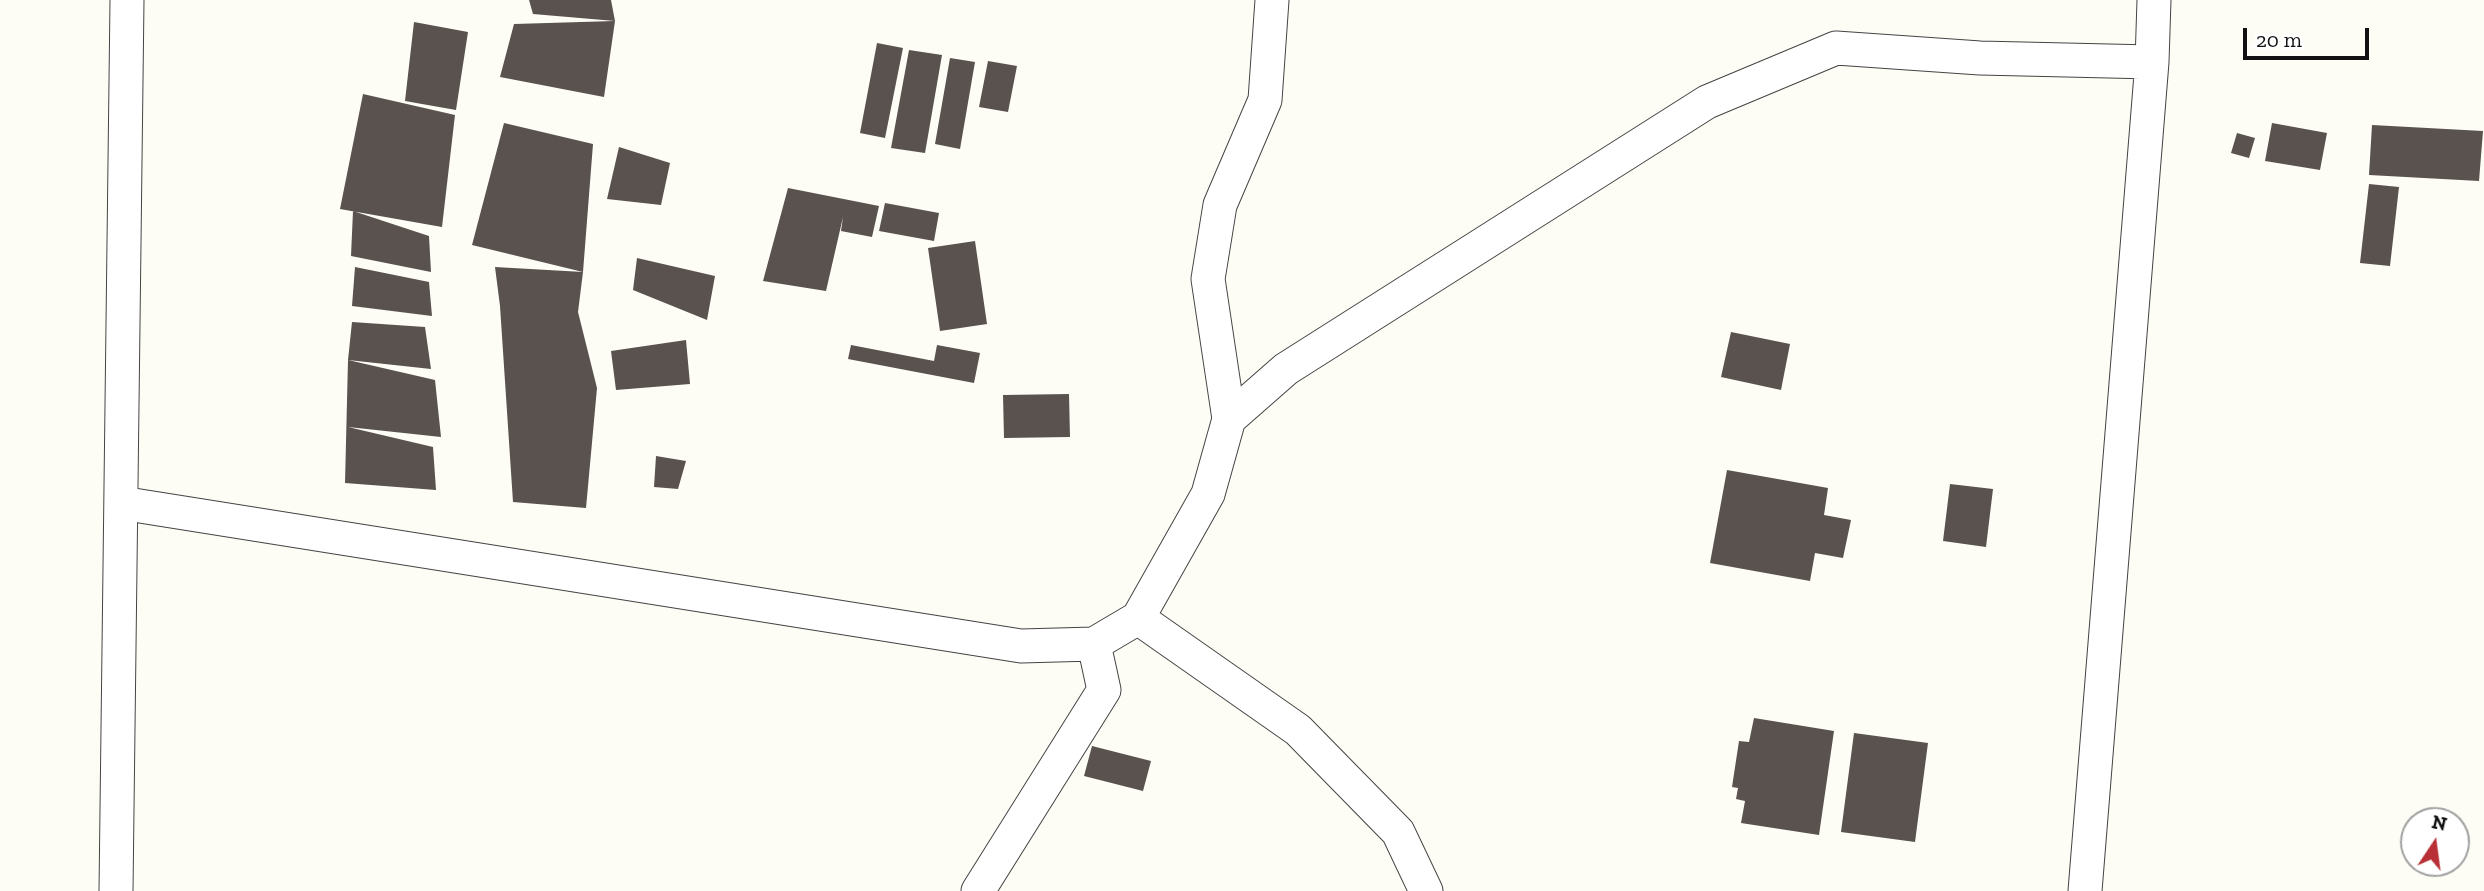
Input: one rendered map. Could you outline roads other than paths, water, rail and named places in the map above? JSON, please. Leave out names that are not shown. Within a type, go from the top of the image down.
[{"type":"street","points":[[116,891],[127,0]]},
{"type":"street","points":[[121,503],[1021,646],[1094,644],[1138,618],[1208,494],[1228,419],[1208,279],[1220,205],[1265,100],[1272,0]]},
{"type":"street","points":[[2085,891],[2152,62],[2154,0]]},
{"type":"street","points":[[1228,419],[1286,369],[1707,102],[1836,48],[1980,58],[2152,62]]},
{"type":"street","points":[[1138,618],[1298,730],[1398,832],[1426,891]]},
{"type":"street","points":[[978,891],[1104,690],[1094,644]]}]
